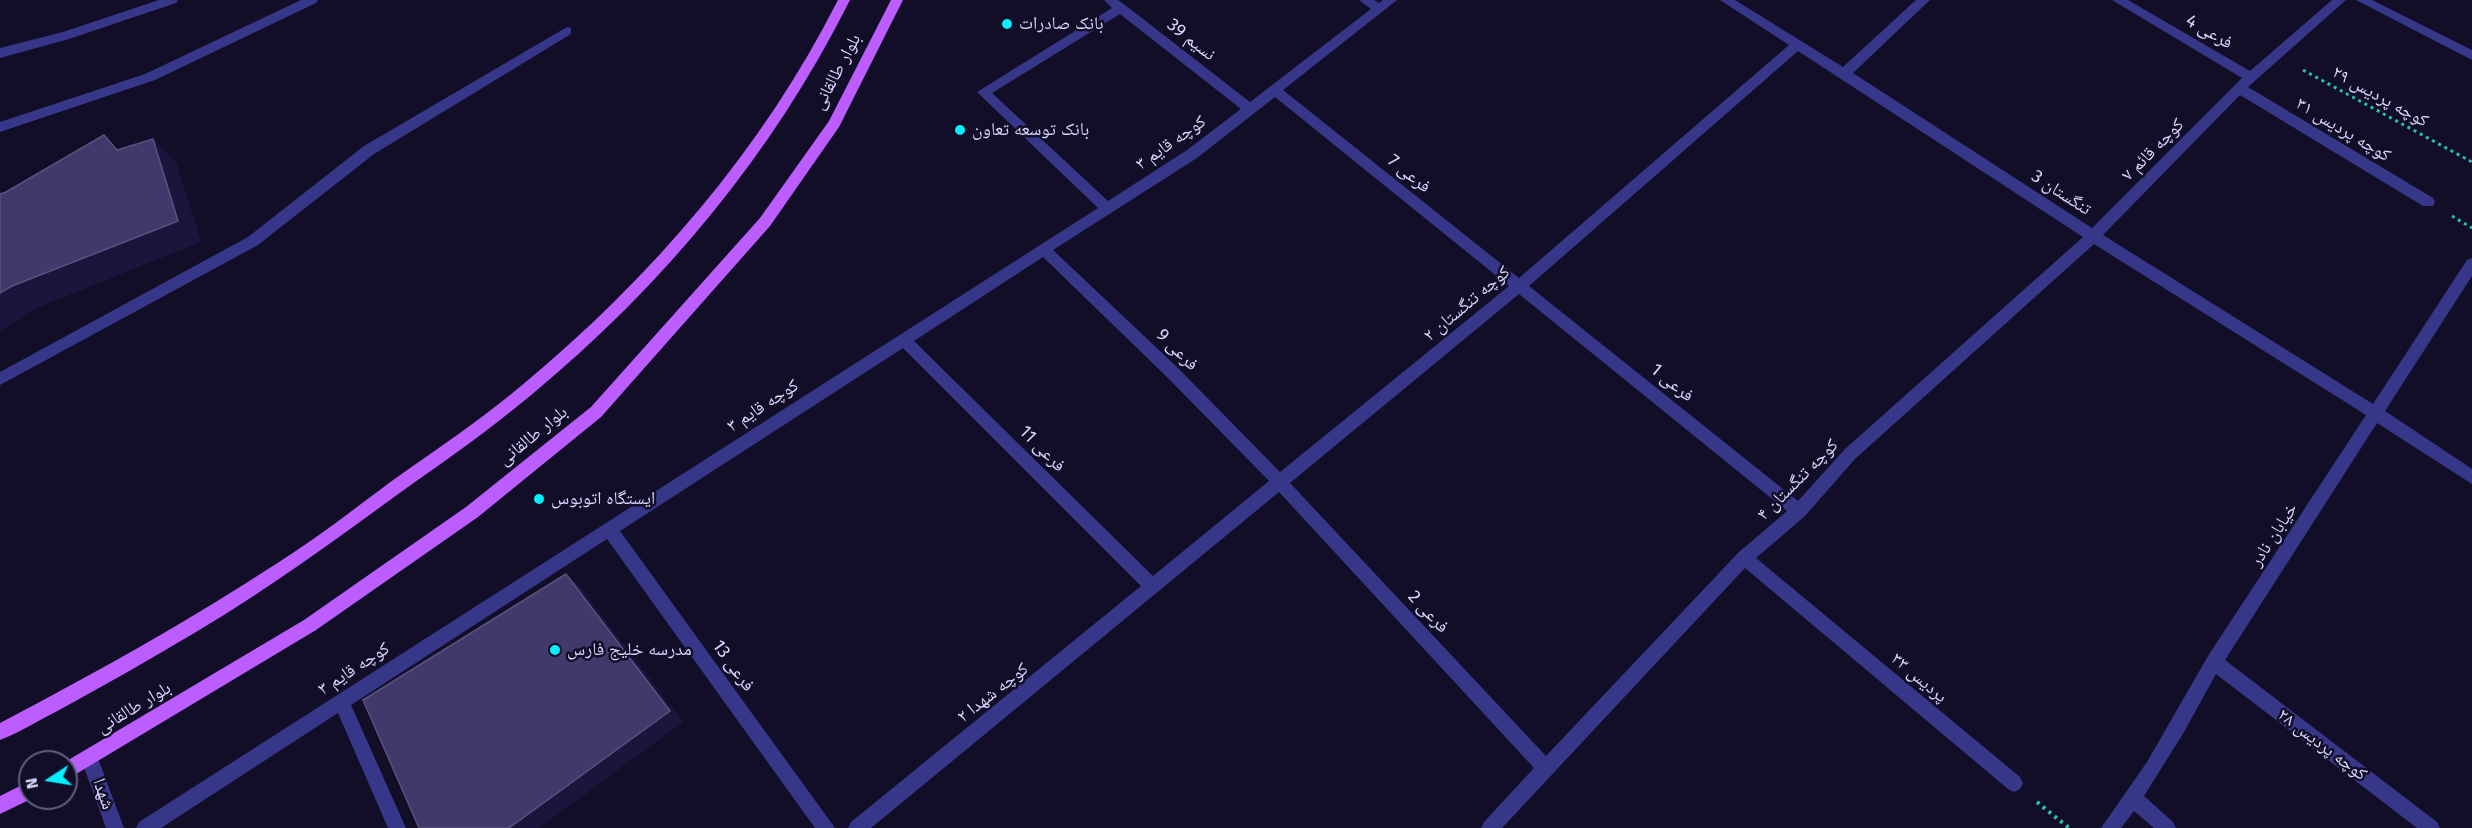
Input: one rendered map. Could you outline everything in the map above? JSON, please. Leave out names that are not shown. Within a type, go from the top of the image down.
[{"type":"main road","name":"بلوار طالقانی","points":[[0,732],[70,696],[274,575],[426,466],[542,377],[632,292],[711,205],[780,114],[844,0]]},
{"type":"main road","name":"بلوار طالقانی","points":[[78,765],[310,625],[472,512],[596,412],[683,317],[765,222],[834,124],[897,0]]},
{"type":"main road","points":[[0,805],[18,796]]},
{"type":"street","points":[[0,53],[64,36],[172,0]]},
{"type":"street","points":[[0,127],[150,77],[312,0]]},
{"type":"street","points":[[1365,0],[1385,4]]},
{"type":"street","name":"تنگستان 3","points":[[1726,0],[1845,73],[2093,236],[2378,413],[2472,477]]},
{"type":"street","points":[[1845,73],[1924,0]]},
{"type":"street","name":"فرعی 4","points":[[2118,0],[2251,77]]},
{"type":"street","name":"کوچه قائم ۷","points":[[2093,236],[2239,88],[2340,0]]},
{"type":"street","points":[[2362,0],[2472,55]]},
{"type":"street","points":[[1107,208],[983,92],[1116,4]]},
{"type":"street","name":"نسیم 39","points":[[1116,4],[1250,109]]},
{"type":"street","name":"کوچه قایم ۳","points":[[145,828],[1192,154],[1276,91],[1385,4]]},
{"type":"street","points":[[0,379],[253,241],[369,150],[567,31]]},
{"type":"street","name":"کوچه تنگستان ۲","points":[[1153,587],[1520,285],[1798,44]]},
{"type":"street","name":"کوچه پردیس ۳۱","points":[[2239,88],[2428,202]]},
{"type":"street","name":"فرعی 7","points":[[1276,91],[1520,285]]},
{"type":"street","name":"کوچه تنگستان ۴","points":[[1490,828],[1744,558],[1798,511],[1850,454],[2093,236]]},
{"type":"street","name":"فرعی 9","points":[[1042,249],[1096,298],[1280,482]]},
{"type":"street","name":"خیابان نادر","points":[[2110,828],[2134,799],[2185,717],[2214,662],[2378,413],[2472,264]]},
{"type":"street","name":"فرعی 1","points":[[1520,285],[1798,511]]},
{"type":"street","name":"فرعی 11","points":[[903,339],[1153,587]]},
{"type":"street","name":"فرعی 2","points":[[1280,482],[1547,769]]},
{"type":"street","name":"فرعی 13","points":[[609,528],[826,828]]},
{"type":"street","name":"پردیس ۳۳","points":[[1744,558],[2014,783]]},
{"type":"street","name":"کوچه شهدا ۲","points":[[857,828],[1153,587]]},
{"type":"street","name":"کوچه پردیس ۲۸","points":[[2214,662],[2431,828]]},
{"type":"street","points":[[341,701],[397,828]]},
{"type":"street","name":"شهدا","points":[[90,759],[115,828]]},
{"type":"street","points":[[2134,799],[2168,828]]},
{"type":"path","name":"کوچه پردیس ۲۹","points":[[2276,55],[2472,162]]},
{"type":"path","points":[[2014,783],[2069,828]]},
{"type":"building","points":[[104,135],[117,150],[153,139],[178,221],[12,286],[0,293],[0,194]]},
{"type":"building","name":"مدرسه خلیج فارس","points":[[566,574],[670,711],[509,828],[419,828],[363,700]]},
{"type":"place","name":"بانک صادرات","points":[[1007,24]]},
{"type":"place","name":"بانک توسعه تعاون","points":[[960,130]]},
{"type":"place","name":"ایستگاه اتوبوس","points":[[539,499]]},
{"type":"place","name":"مدرسه خلیج فارس","points":[[555,650]]}]
